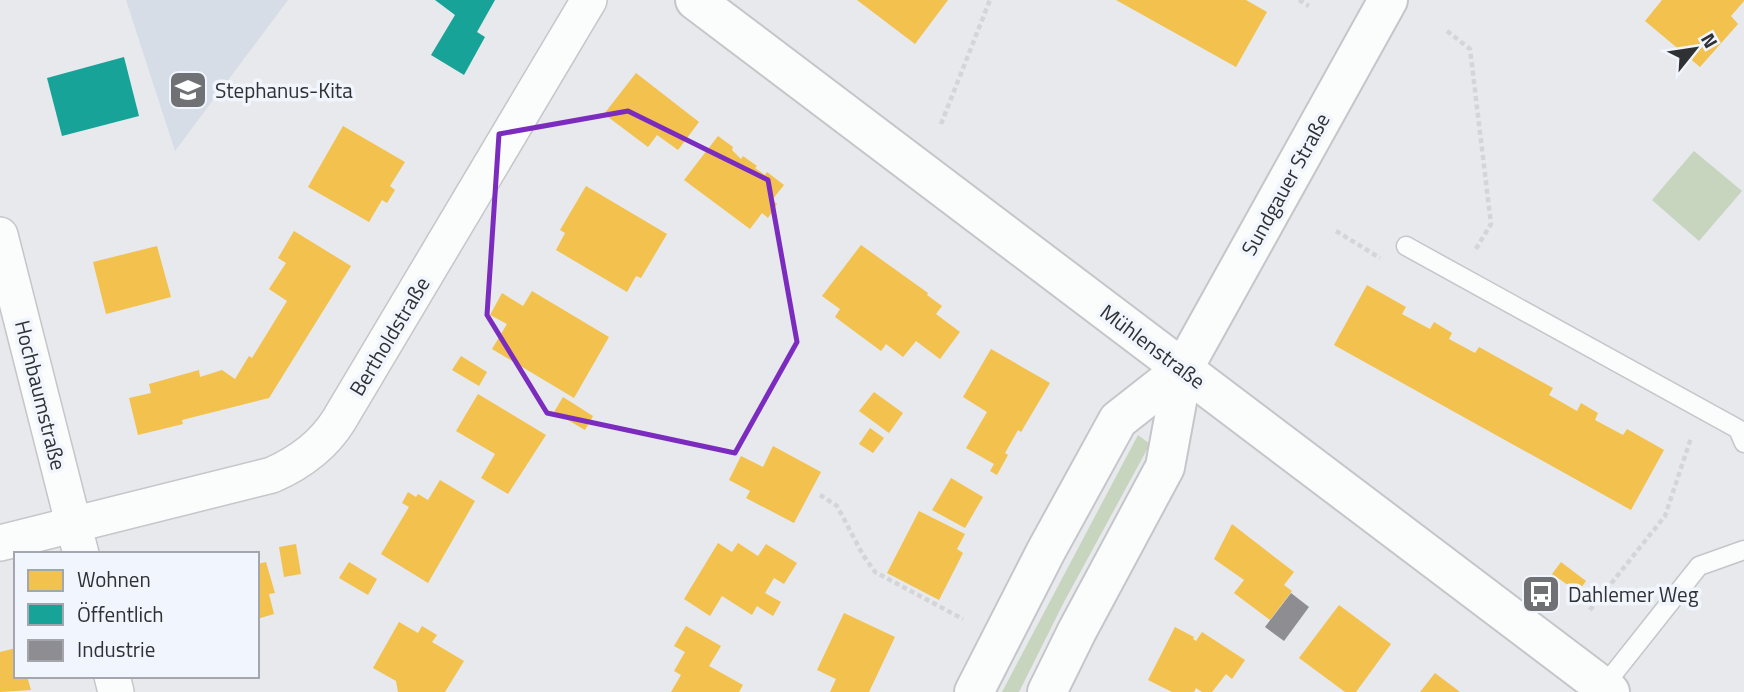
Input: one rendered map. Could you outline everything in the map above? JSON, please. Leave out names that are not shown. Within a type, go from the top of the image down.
[{"type":"street","name":"Bertholdstraße","points":[[0,543],[77,539],[272,475],[299,461],[323,441],[339,420],[589,0]]},
{"type":"street","name":"Mühlenstraße","points":[[695,0],[1607,689]]},
{"type":"street","name":"Sundgauer Straße","points":[[1047,692],[1083,619],[1166,467],[1183,369],[1388,0]]},
{"type":"street","name":"Hochbaumstraße","points":[[0,236],[77,539]]},
{"type":"street","name":"Sundgauer Straße","points":[[974,692],[1046,551],[1118,420],[1183,369]]},
{"type":"lane","points":[[1406,246],[1738,429],[1744,443]]},
{"type":"lane","points":[[1607,689],[1699,566],[1744,550]]},
{"type":"path","points":[[941,124],[989,0]]},
{"type":"path","points":[[1299,0],[1309,6]]},
{"type":"path","points":[[1447,31],[1470,49],[1491,224],[1460,275]]},
{"type":"path","points":[[1336,231],[1381,259]]},
{"type":"path","points":[[1590,610],[1665,516],[1692,438],[1680,431]]},
{"type":"path","points":[[820,495],[836,506],[875,572],[963,619]]},
{"type":"highlighted area","points":[[628,111],[768,180],[797,342],[735,453],[547,413],[487,315],[499,134]]},
{"type":"shaded area","name":"Stephanus-Kita","points":[[126,0],[288,0],[175,151]]},
{"type":"green space","points":[[1694,151],[1742,191],[1699,241],[1652,200]]},
{"type":"green space","points":[[1138,435],[1150,444],[1064,602],[1019,692],[1002,692]]},
{"type":"building: Wohnen","points":[[857,0],[948,0],[915,44]]},
{"type":"building: Wohnen","points":[[1116,0],[1246,0],[1267,12],[1236,67]]},
{"type":"building: Wohnen","points":[[1662,0],[1744,1],[1731,16],[1738,24],[1700,67],[1645,21]]},
{"type":"building: Wohnen","points":[[636,73],[699,122],[678,150],[657,135],[648,147],[604,114]]},
{"type":"building: Wohnen","points":[[343,126],[405,162],[390,186],[395,190],[387,203],[382,200],[369,222],[308,187]]},
{"type":"building: Wohnen","points":[[718,136],[733,147],[732,150],[741,159],[743,156],[757,166],[755,168],[765,175],[767,172],[784,185],[772,200],[777,204],[768,218],[762,213],[750,229],[684,180]]},
{"type":"building: Wohnen","points":[[586,186],[667,234],[641,278],[636,276],[627,292],[556,250],[565,233],[560,230]]},
{"type":"building: Wohnen","points":[[294,231],[351,266],[269,398],[182,420],[183,424],[138,435],[129,398],[151,393],[149,384],[199,370],[200,377],[222,370],[235,379],[249,356],[252,358],[287,301],[269,289],[286,263],[278,258]]},
{"type":"building: Wohnen","points":[[861,245],[942,306],[936,314],[960,332],[940,359],[916,341],[903,357],[886,344],[881,351],[835,317],[840,309],[822,296]]},
{"type":"building: Wohnen","points":[[157,246],[171,297],[106,314],[93,262]]},
{"type":"building: Wohnen","points":[[1367,285],[1406,307],[1402,314],[1430,329],[1434,322],[1452,333],[1449,339],[1475,353],[1479,347],[1553,388],[1549,395],[1577,411],[1581,403],[1598,413],[1595,420],[1623,435],[1627,429],[1664,450],[1631,510],[1334,345]]},
{"type":"building: Wohnen","points":[[532,291],[609,337],[574,398],[492,349],[507,324],[490,315],[502,293],[523,306]]},
{"type":"building: Wohnen","points":[[991,349],[1050,383],[1021,432],[1018,430],[997,475],[990,471],[994,464],[966,448],[987,412],[963,397]]},
{"type":"building: Wohnen","points":[[461,356],[487,372],[479,386],[452,370]]},
{"type":"building: Wohnen","points":[[874,392],[903,413],[889,433],[859,411]]},
{"type":"building: Wohnen","points":[[478,394],[546,435],[508,494],[481,478],[495,454],[456,431]]},
{"type":"building: Wohnen","points":[[563,397],[593,416],[585,430],[554,412]]},
{"type":"building: Wohnen","points":[[870,428],[884,438],[873,453],[859,444]]},
{"type":"building: Wohnen","points":[[773,446],[821,472],[794,523],[746,498],[750,491],[729,480],[741,456],[763,467]]},
{"type":"building: Wohnen","points":[[951,478],[983,497],[965,528],[932,510]]},
{"type":"building: Wohnen","points":[[440,480],[475,501],[428,583],[381,554],[409,507],[402,503],[408,492],[428,500]]},
{"type":"building: Wohnen","points":[[919,511],[965,534],[957,549],[963,553],[939,600],[887,573]]},
{"type":"building: Wohnen","points":[[1232,524],[1294,572],[1284,585],[1292,591],[1270,620],[1234,593],[1244,580],[1214,559]]},
{"type":"building: Wohnen","points":[[718,543],[732,552],[738,543],[758,556],[766,544],[797,563],[784,584],[774,578],[765,593],[781,602],[773,616],[757,606],[752,615],[722,596],[710,616],[684,599]]},
{"type":"building: Wohnen","points":[[296,544],[301,574],[284,577],[279,547]]},
{"type":"building: Wohnen","points":[[266,562],[275,593],[269,594],[274,614],[259,618],[259,564]]},
{"type":"building: Wohnen","points":[[349,562],[377,579],[368,595],[339,578]]},
{"type":"building: Wohnen","points":[[1561,562],[1586,581],[1578,592],[1552,574]]},
{"type":"building: Wohnen","points":[[1339,605],[1391,644],[1356,692],[1345,692],[1299,658]]},
{"type":"building: Wohnen","points":[[844,613],[895,637],[869,692],[830,692],[836,679],[817,670]]},
{"type":"building: Wohnen","points":[[399,622],[418,633],[422,626],[437,635],[432,642],[464,661],[445,692],[398,692],[396,681],[373,668]]},
{"type":"building: Wohnen","points":[[686,626],[721,646],[709,666],[743,685],[739,692],[671,692],[681,675],[674,671],[685,652],[674,646]]},
{"type":"building: Wohnen","points":[[1175,627],[1194,637],[1196,641],[1202,632],[1245,660],[1232,679],[1226,674],[1212,692],[1202,692],[1196,688],[1194,692],[1172,692],[1148,680]]},
{"type":"building: Wohnen","points":[[14,648],[14,678],[28,678],[31,690],[0,692],[0,652]]},
{"type":"building: Wohnen","points":[[1435,673],[1460,692],[1420,692]]},
{"type":"building: Öffentlich","points":[[435,0],[495,0],[477,32],[485,37],[464,75],[431,55],[455,15]]},
{"type":"building: Öffentlich","points":[[124,57],[139,116],[62,136],[47,78]]},
{"type":"building: Industrie","points":[[1291,593],[1309,607],[1284,641],[1265,627]]},
{"type":"place","name":"Stephanus-Kita","points":[[188,90]]},
{"type":"place","name":"Dahlemer Weg","points":[[1541,594]]}]
